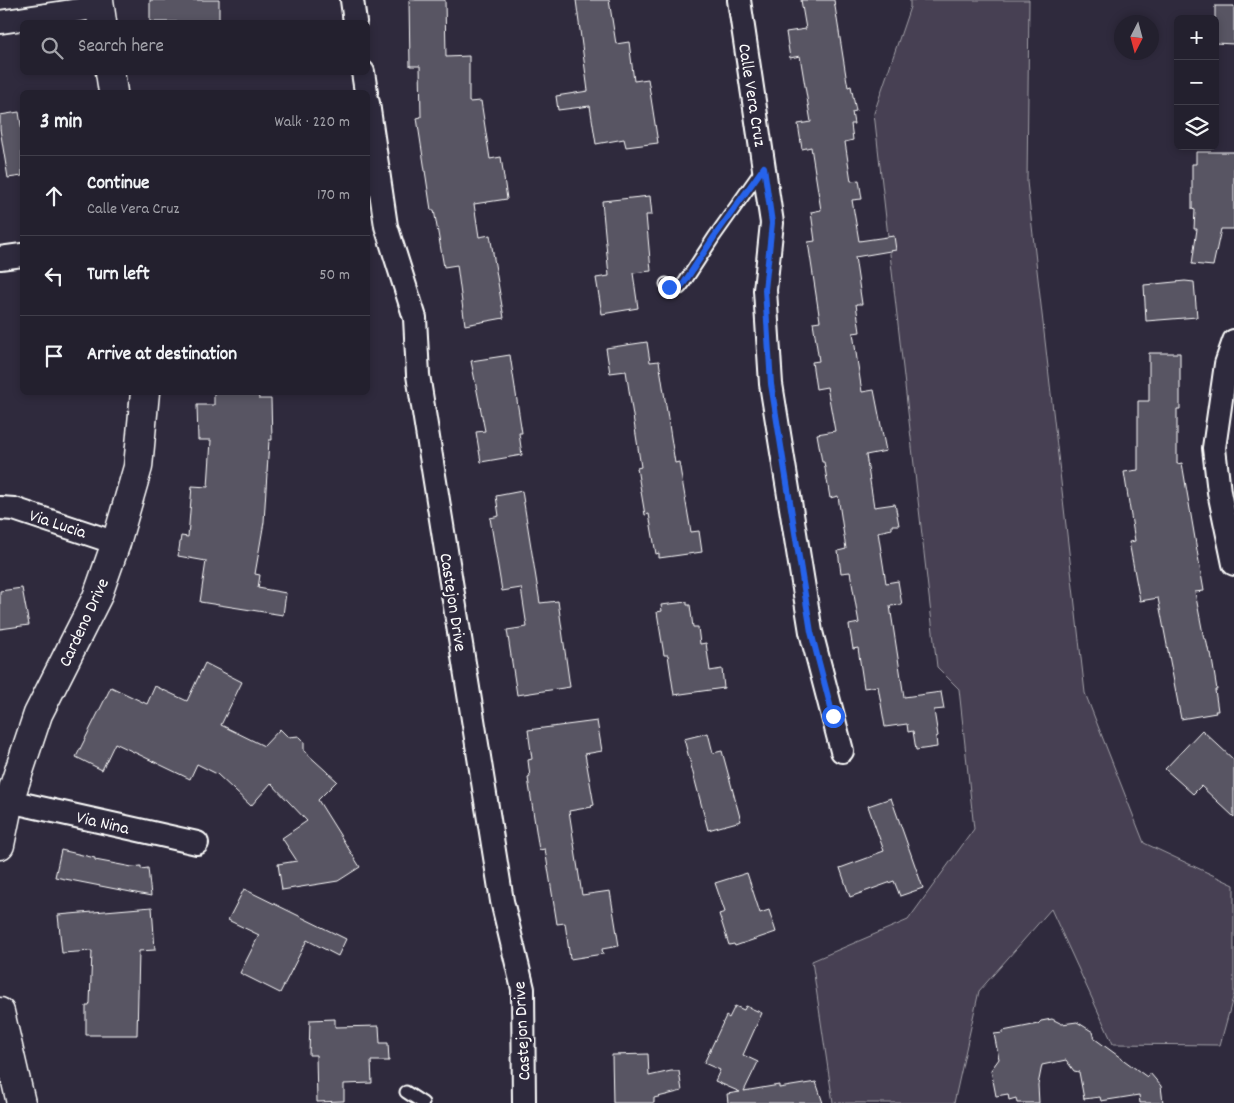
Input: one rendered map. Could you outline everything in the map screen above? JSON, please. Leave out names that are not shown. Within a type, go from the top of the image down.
[{"type":"street","points":[[352,0],[356,20]]},
{"type":"street","name":"Calle Vera Cruz","points":[[739,0],[772,223],[765,290],[771,384],[811,632],[842,751]]},
{"type":"street","points":[[0,22],[100,10]]},
{"type":"street","points":[[111,75],[114,90]]},
{"type":"street","points":[[363,75],[366,90]]},
{"type":"street","name":"Castejon Drive","points":[[370,117],[386,226],[415,318],[418,375],[502,901],[522,989],[524,1103]]},
{"type":"street","points":[[0,258],[20,255]]},
{"type":"street","points":[[1234,341],[1226,364],[1214,448],[1219,492],[1234,564]]},
{"type":"street","name":"Cardeno Drive","points":[[0,845],[9,801],[38,714],[97,597],[116,543],[138,467],[145,395]]},
{"type":"street","name":"Via Lucia","points":[[0,508],[14,509],[116,543]]},
{"type":"street","name":"Via Nina","points":[[9,801],[197,843]]},
{"type":"street","points":[[0,1012],[21,1103]]},
{"type":"lane","points":[[666,284],[680,288],[764,167]]},
{"type":"lane","points":[[406,1092],[423,1103]]},
{"type":"shaded area","points":[[910,0],[1029,0],[1027,182],[1085,693],[1144,843],[1234,885],[1234,994],[1220,1045],[1113,1044],[1051,909],[979,991],[954,1103],[833,1103],[812,961],[908,920],[974,829],[959,689],[937,667],[874,113],[910,7]]},
{"type":"building","points":[[150,0],[219,0],[219,20],[150,20]]},
{"type":"building","points":[[409,0],[445,0],[446,57],[469,56],[469,102],[481,101],[490,159],[501,157],[507,199],[474,204],[479,237],[490,235],[504,318],[465,325],[457,265],[444,267],[434,210],[431,210],[417,118],[421,117],[420,66],[410,66]]},
{"type":"building","points":[[576,0],[609,0],[616,44],[629,42],[634,81],[648,79],[658,143],[626,147],[624,139],[596,144],[590,106],[558,110],[556,96],[588,91]]},
{"type":"building","points":[[801,0],[834,0],[848,87],[851,86],[856,111],[852,112],[854,124],[851,124],[853,140],[845,142],[851,181],[859,180],[862,199],[852,200],[859,241],[894,236],[896,250],[855,257],[862,304],[856,304],[860,332],[853,333],[862,392],[874,390],[886,451],[866,455],[874,507],[895,504],[899,525],[892,525],[892,529],[878,532],[886,583],[898,581],[902,605],[890,606],[904,697],[941,692],[944,709],[934,710],[938,736],[936,737],[937,747],[916,750],[913,731],[908,732],[907,724],[885,727],[878,686],[864,688],[858,648],[853,649],[849,625],[859,623],[850,572],[841,573],[838,551],[846,549],[838,496],[830,498],[817,434],[835,431],[827,387],[816,389],[812,362],[819,361],[813,322],[820,321],[808,242],[815,241],[811,212],[821,210],[811,147],[802,149],[798,124],[811,122],[800,56],[790,58],[786,32],[806,29]]},
{"type":"building","points":[[1215,6],[1234,6],[1234,44],[1219,43],[1219,15],[1215,15]]},
{"type":"building","points":[[19,112],[20,176],[8,178],[0,129],[0,115]]},
{"type":"building","points":[[1196,152],[1234,152],[1234,229],[1221,229],[1213,266],[1192,264],[1197,229],[1194,229],[1195,210],[1192,209],[1192,164],[1196,164]]},
{"type":"building","points":[[650,196],[652,215],[646,215],[651,271],[633,273],[638,308],[602,314],[596,278],[609,276],[602,201]]},
{"type":"building","points":[[1185,281],[1194,282],[1197,317],[1146,321],[1144,285]]},
{"type":"building","points":[[647,342],[650,362],[659,361],[675,463],[679,462],[691,532],[699,531],[702,552],[659,558],[659,553],[656,554],[649,514],[645,515],[637,468],[641,467],[626,371],[610,373],[606,348]]},
{"type":"building","points":[[1149,353],[1180,353],[1180,409],[1177,409],[1177,464],[1182,463],[1204,591],[1195,592],[1204,639],[1206,639],[1209,653],[1211,653],[1217,690],[1215,690],[1218,711],[1215,711],[1216,713],[1181,719],[1158,598],[1140,601],[1129,542],[1135,541],[1124,472],[1138,470],[1138,401],[1149,401]]},
{"type":"building","points":[[510,355],[522,433],[519,433],[522,455],[481,462],[476,432],[485,431],[471,361]]},
{"type":"building","points":[[214,395],[258,395],[259,399],[271,399],[272,440],[269,440],[264,522],[255,574],[260,575],[258,588],[286,593],[283,615],[200,602],[206,561],[178,556],[181,536],[188,537],[192,486],[208,487],[211,440],[198,440],[197,405],[214,405]]},
{"type":"building","points":[[522,491],[540,603],[558,601],[570,687],[517,695],[507,630],[527,627],[521,588],[502,591],[490,518],[499,516],[496,496]]},
{"type":"building","points":[[22,588],[29,625],[0,629],[0,591]]},
{"type":"building","points":[[687,602],[687,605],[690,605],[693,627],[698,627],[700,644],[706,643],[710,671],[722,669],[724,688],[674,695],[668,655],[664,655],[657,612],[662,611],[661,605]]},
{"type":"building","points":[[205,663],[242,682],[221,725],[264,746],[280,729],[288,737],[299,736],[304,741],[304,751],[337,781],[318,800],[360,867],[338,881],[282,890],[278,864],[297,861],[282,838],[307,821],[271,783],[251,806],[217,774],[197,764],[190,779],[115,743],[102,770],[76,757],[111,687],[147,704],[155,686],[187,701]]},
{"type":"building","points":[[597,721],[602,751],[585,754],[594,805],[569,811],[582,895],[610,891],[619,946],[602,949],[603,954],[570,959],[565,923],[557,924],[545,849],[539,850],[528,778],[530,777],[528,760],[532,759],[528,730]]},
{"type":"building","points":[[1202,730],[1234,760],[1234,817],[1201,786],[1193,794],[1165,769]]},
{"type":"building","points":[[708,733],[713,753],[722,751],[741,821],[708,830],[684,739]]},
{"type":"building","points":[[891,798],[923,888],[900,896],[894,881],[850,897],[840,868],[884,851],[868,806]]},
{"type":"building","points":[[61,850],[95,858],[95,860],[132,867],[141,866],[141,869],[148,868],[151,896],[55,877]]},
{"type":"building","points":[[747,873],[760,913],[769,910],[776,932],[735,946],[734,944],[729,945],[719,914],[725,912],[715,883]]},
{"type":"building","points":[[244,889],[346,939],[338,956],[307,940],[280,993],[240,973],[259,935],[228,920]]},
{"type":"building","points":[[152,907],[155,950],[139,951],[137,1035],[86,1035],[86,1006],[89,1006],[90,1003],[92,951],[62,953],[58,915]]},
{"type":"building","points":[[735,1006],[744,1010],[746,1006],[762,1013],[743,1055],[758,1062],[744,1091],[779,1085],[779,1088],[816,1082],[823,1103],[728,1103],[727,1094],[740,1092],[715,1081],[720,1070],[704,1063],[726,1016],[729,1018]]},
{"type":"building","points":[[335,1019],[335,1027],[379,1026],[380,1043],[388,1043],[389,1061],[371,1061],[372,1083],[344,1084],[344,1101],[317,1102],[316,1055],[309,1055],[310,1020]]},
{"type":"building","points":[[1052,1019],[1062,1024],[1077,1022],[1093,1032],[1095,1039],[1147,1077],[1150,1073],[1161,1086],[1163,1103],[1140,1103],[1139,1095],[1101,1101],[1100,1097],[1084,1099],[1079,1072],[1074,1071],[1066,1060],[1042,1065],[1038,1085],[1039,1103],[1017,1103],[1016,1098],[1009,1100],[1008,1094],[996,1096],[991,1070],[999,1059],[994,1034]]},
{"type":"building","points":[[648,1054],[649,1076],[679,1071],[682,1091],[654,1098],[654,1103],[613,1103],[612,1055]]},
{"type":"route","points":[[669,287],[680,288],[684,283],[764,167],[772,223],[765,290],[771,384],[811,632],[833,716]]}]
